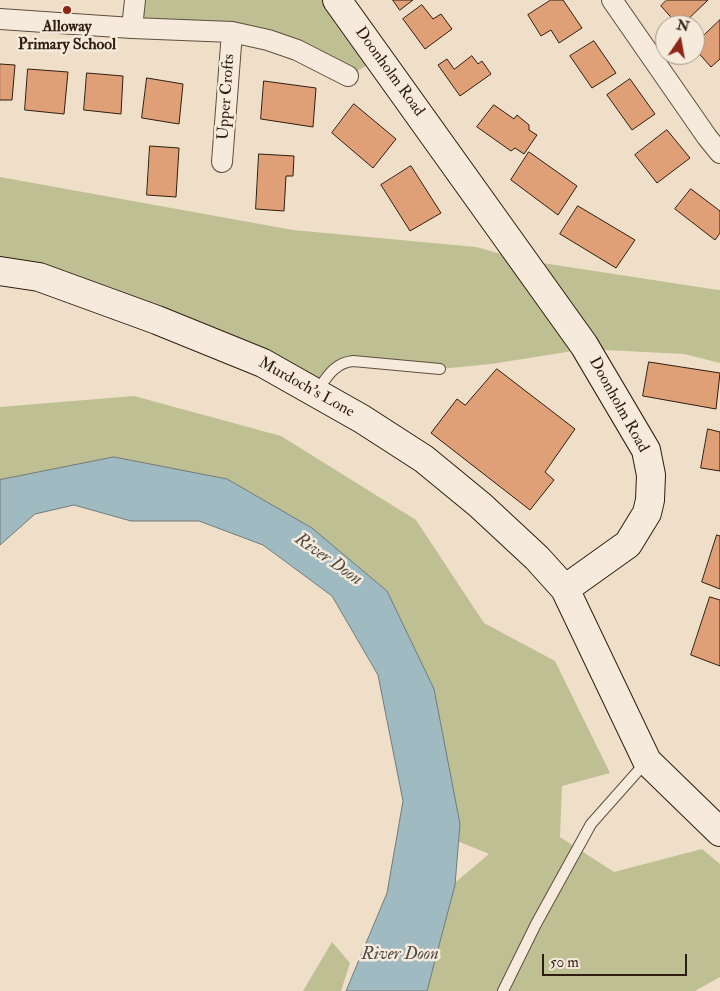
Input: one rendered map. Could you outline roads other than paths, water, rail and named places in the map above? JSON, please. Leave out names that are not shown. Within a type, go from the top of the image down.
[{"type":"street","points":[[132,28],[135,0]]},
{"type":"street","name":"Doonholm Road","points":[[337,0],[584,344],[646,450],[651,475],[650,500],[647,513],[638,530],[628,544],[565,589]]},
{"type":"street","points":[[612,0],[707,137],[720,152]]},
{"type":"street","name":"Upper Crofts","points":[[0,19],[132,28],[232,32],[268,40],[297,50],[348,76]]},
{"type":"street","name":"Upper Crofts","points":[[222,162],[232,32]]},
{"type":"street","name":"Murdoch's Lone","points":[[0,270],[39,277],[157,320],[263,363],[316,392],[424,459],[480,505],[537,558],[565,589]]},
{"type":"street","points":[[565,589],[647,761],[720,832]]},
{"type":"lane","points":[[316,392],[334,368],[345,362],[353,361],[440,369]]},
{"type":"lane","points":[[503,991],[536,924],[591,824],[647,761]]},
{"type":"water","name":"River Doon","points":[[114,457],[227,479],[312,528],[387,591],[434,689],[460,824],[455,885],[427,991],[346,991],[387,893],[403,801],[378,675],[332,596],[263,545],[199,521],[131,521],[74,505],[35,514],[0,545],[0,480]]},
{"type":"place","name":"Alloway Primary School","points":[[67,10]]}]
